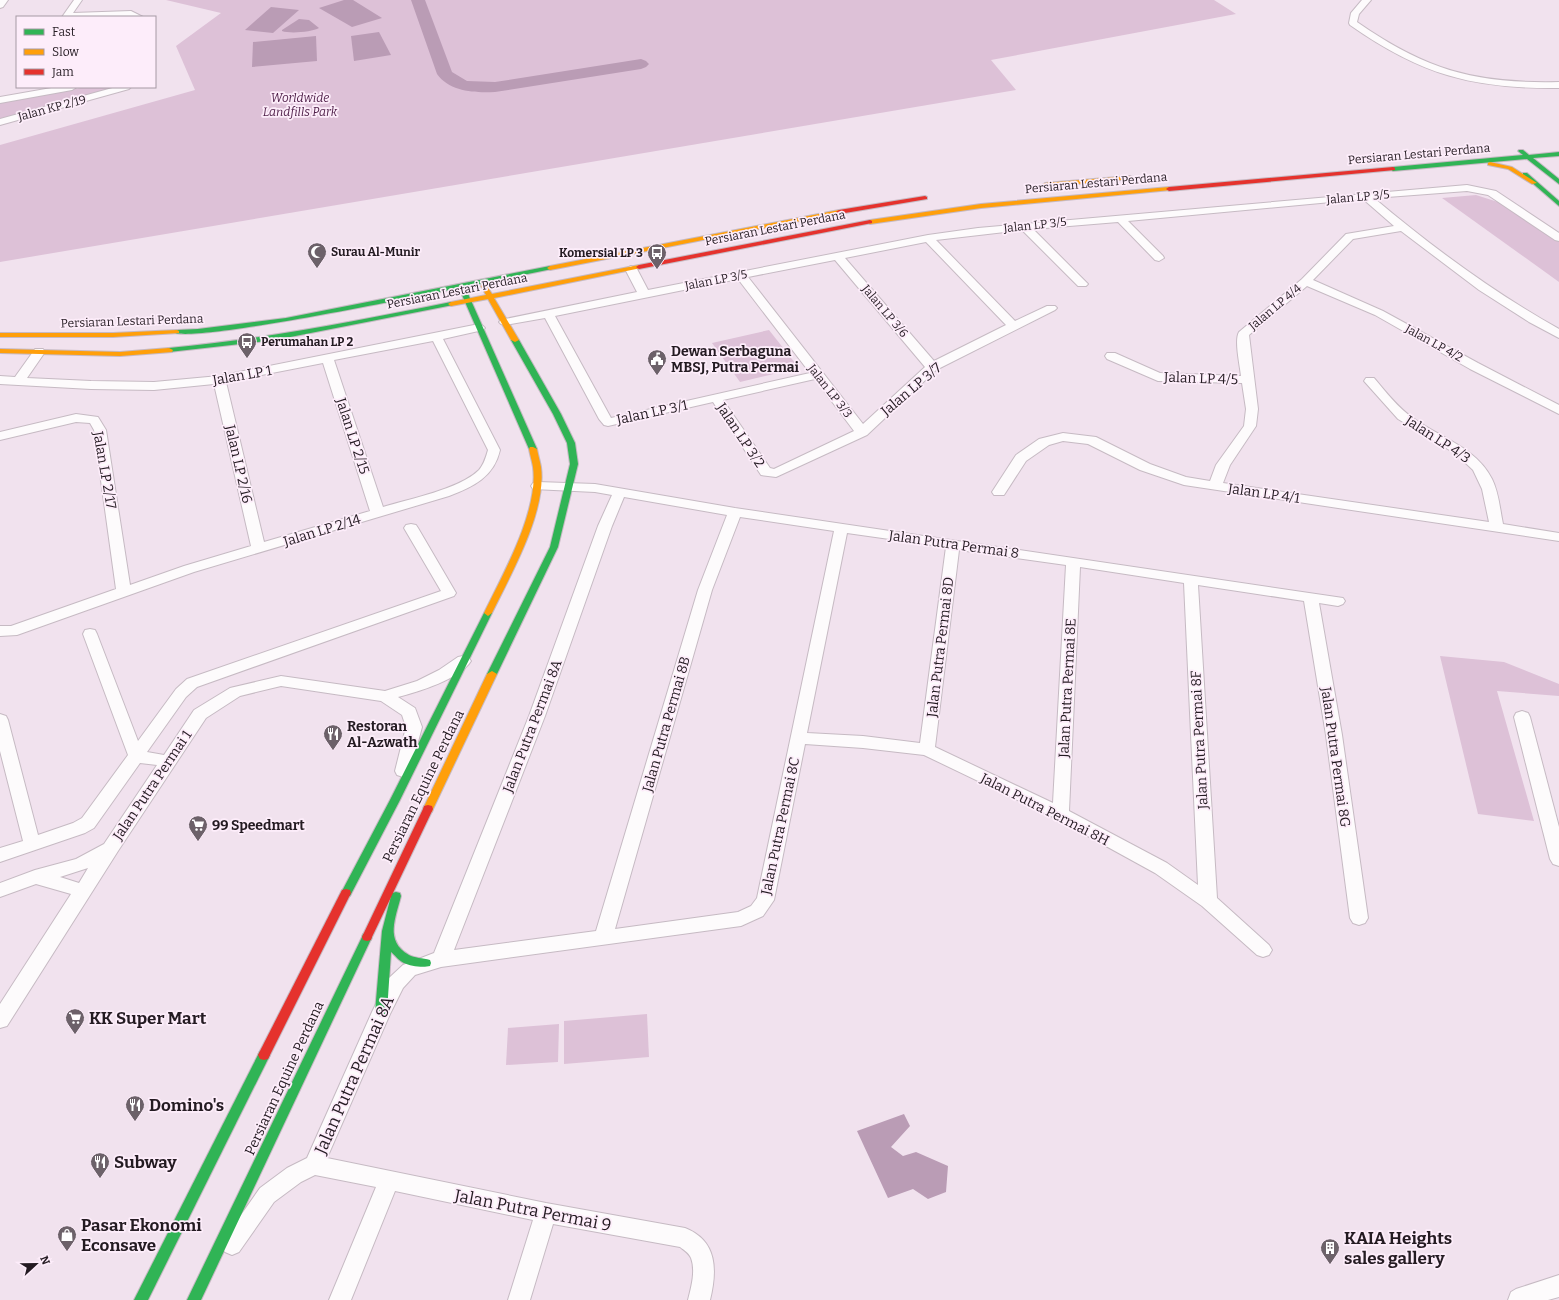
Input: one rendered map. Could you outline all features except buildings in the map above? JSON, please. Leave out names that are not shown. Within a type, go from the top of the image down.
[{"type":"main road","points":[[1500,150],[1513,150],[1529,143]]},
{"type":"main road","name":"Persiaran Lestari Perdana","points":[[4,351],[120,354],[213,347],[273,339],[836,228],[957,209],[1455,162],[1513,150],[1559,145]]},
{"type":"main road","points":[[1513,150],[1534,183]]},
{"type":"main road","name":"Persiaran Lestari Perdana","points":[[1513,150],[1526,156],[1559,154]]},
{"type":"main road","points":[[1526,156],[1559,182]]},
{"type":"main road","points":[[1548,174],[1547,164],[1551,160],[1559,157]]},
{"type":"main road","points":[[1455,162],[1498,164],[1510,168],[1534,183],[1559,204]]},
{"type":"main road","name":"Persiaran Lestari Perdana","points":[[1032,187],[1137,177]]},
{"type":"main road","name":"Persiaran Lestari Perdana","points":[[0,335],[113,335],[198,331],[286,320],[847,210],[937,197]]},
{"type":"main road","name":"Persiaran Equine Perdana","points":[[194,1300],[409,847],[554,547],[574,464],[571,443],[557,414],[482,282]]},
{"type":"main road","name":"Persiaran Equine Perdana","points":[[141,1300],[502,586],[531,519],[538,486],[537,458],[521,419],[460,286]]},
{"type":"main road","points":[[502,317],[508,293]]},
{"type":"main road","points":[[4,351],[21,336]]},
{"type":"main road","points":[[381,1012],[387,931],[409,847]]},
{"type":"main road","points":[[387,931],[393,947],[406,959],[434,961]]},
{"type":"street","points":[[0,5],[4,0]]},
{"type":"street","points":[[68,16],[78,0]]},
{"type":"street","points":[[1366,0],[1355,12],[1353,23],[1395,50],[1432,67],[1451,75],[1491,82],[1559,85]]},
{"type":"street","points":[[88,16],[131,14],[136,16]]},
{"type":"street","name":"Jalan KP 2/19","points":[[0,100],[66,88]]},
{"type":"street","name":"Jalan KP 2/19","points":[[0,122],[122,88]]},
{"type":"street","name":"Jalan LP 3/5","points":[[502,317],[548,313],[928,238],[1024,226],[1467,188],[1481,190],[1496,196],[1559,238]]},
{"type":"street","points":[[1366,196],[1401,228],[1486,290],[1559,334]]},
{"type":"street","points":[[1120,218],[1159,258]]},
{"type":"street","points":[[1024,226],[1082,284]]},
{"type":"street","name":"Jalan LP 4/4","points":[[1215,486],[1223,465],[1250,426],[1252,409],[1243,334],[1306,281],[1350,236],[1401,228]]},
{"type":"street","points":[[928,238],[1013,326]]},
{"type":"street","name":"Jalan LP 3/6","points":[[838,256],[932,367]]},
{"type":"street","points":[[631,269],[644,294]]},
{"type":"street","name":"Jalan LP 3/3","points":[[741,275],[862,432]]},
{"type":"street","name":"Jalan LP 4/2","points":[[1306,281],[1379,313],[1474,366],[1559,410]]},
{"type":"street","name":"Jalan LP 3/7","points":[[766,472],[776,473],[862,432],[932,367],[1051,308]]},
{"type":"street","name":"Jalan LP 3/1","points":[[548,313],[608,422],[817,375]]},
{"type":"street","name":"Jalan LP 1","points":[[0,380],[90,385],[154,386],[219,380],[479,328]]},
{"type":"street","name":"Jalan LP 2/14","points":[[6,631],[189,569],[470,484],[490,466],[494,450],[436,336]]},
{"type":"street","points":[[18,381],[39,352]]},
{"type":"street","name":"Jalan LP 4/5","points":[[1111,356],[1158,377],[1248,380]]},
{"type":"street","name":"Jalan LP 2/15","points":[[328,359],[378,513]]},
{"type":"street","name":"Jalan LP 2/16","points":[[219,380],[259,549]]},
{"type":"street","name":"Jalan LP 4/3","points":[[1370,381],[1391,406],[1408,420],[1467,456],[1478,466],[1486,479],[1497,528]]},
{"type":"street","name":"Jalan LP 3/2","points":[[716,398],[766,472]]},
{"type":"street","name":"Jalan LP 2/17","points":[[0,436],[76,418],[94,420],[100,430],[124,592]]},
{"type":"street","name":"Jalan LP 4/1","points":[[999,492],[1022,458],[1044,442],[1063,437],[1092,440],[1145,467],[1184,481],[1559,537]]},
{"type":"street","name":"Jalan Putra Permai 8","points":[[538,486],[595,488],[735,512],[1338,601]]},
{"type":"street","name":"Jalan Putra Permai 8A","points":[[205,1278],[232,1245],[267,1194],[294,1175],[314,1165],[381,1012],[396,983],[409,970],[434,961],[537,716],[605,526],[620,492]]},
{"type":"street","name":"Jalan Putra Permai 8B","points":[[603,938],[705,590],[735,512]]},
{"type":"street","points":[[0,855],[79,828],[88,822],[181,693],[192,683],[449,593],[411,528]]},
{"type":"street","name":"Jalan Putra Permai 8C","points":[[434,961],[741,919],[757,911],[765,900],[841,528]]},
{"type":"street","name":"Jalan Putra Permai 8D","points":[[927,750],[953,544]]},
{"type":"street","name":"Jalan Putra Permai 8E","points":[[1061,814],[1072,562]]},
{"type":"street","name":"Jalan Putra Permai 8F","points":[[1191,580],[1208,901]]},
{"type":"street","name":"Jalan Putra Permai 8G","points":[[1311,596],[1334,735],[1359,918]]},
{"type":"street","points":[[90,634],[136,756]]},
{"type":"street","name":"Jalan Putra Permai 1","points":[[0,1020],[112,846],[200,714],[235,692],[281,681],[386,696],[422,685],[444,674],[463,661]]},
{"type":"street","name":"Jalan Putra Permai 1","points":[[386,696],[409,712],[414,727],[395,800]]},
{"type":"street","points":[[1522,717],[1559,859]]},
{"type":"street","points":[[0,720],[32,844]]},
{"type":"street","name":"Jalan Putra Permai 8H","points":[[799,738],[863,742],[927,750],[1061,814],[1161,868],[1208,901],[1263,950]]},
{"type":"street","points":[[136,756],[168,761]]},
{"type":"street","points":[[0,890],[97,858],[112,846]]},
{"type":"street","points":[[36,877],[83,891]]},
{"type":"street","name":"Jalan Putra Permai 9","points":[[314,1165],[389,1182],[546,1213],[684,1238],[698,1248],[703,1262],[702,1286],[699,1300]]},
{"type":"street","points":[[340,1300],[389,1182]]},
{"type":"street","points":[[519,1300],[546,1213]]},
{"type":"street","points":[[1519,1300],[1524,1296],[1559,1286]]},
{"type":"green space","name":"Worldwide Landfills Park","points":[[166,0],[1214,0],[1236,14],[991,60],[1016,90],[0,262],[0,145],[195,90],[176,46],[221,13]]},
{"type":"green space","points":[[80,88],[112,88],[0,119],[0,102]]},
{"type":"green space","points":[[1476,195],[1501,203],[1559,239],[1559,282],[1442,198]]},
{"type":"green space","points":[[769,330],[799,368],[740,382],[712,343]]},
{"type":"green space","points":[[1440,656],[1504,662],[1559,684],[1559,696],[1497,691],[1534,821],[1478,814]]},
{"type":"green space","points":[[647,1014],[649,1057],[564,1064],[564,1021]]},
{"type":"green space","points":[[559,1024],[558,1062],[506,1065],[508,1028]]},
{"type":"shaded area","points":[[344,0],[353,0],[382,18],[352,27],[319,8]]},
{"type":"shaded area","points":[[271,7],[299,10],[273,33],[245,30]]},
{"type":"shaded area","points":[[299,19],[309,20],[319,28],[301,32],[282,31]]},
{"type":"shaded area","points":[[379,32],[391,55],[354,61],[351,36]]},
{"type":"shaded area","points":[[316,36],[317,61],[252,67],[253,42]]},
{"type":"shaded area","points":[[904,1114],[910,1126],[891,1147],[903,1156],[916,1152],[948,1166],[946,1192],[928,1199],[913,1189],[888,1198],[857,1131]]},
{"type":"waterway","points":[[418,0],[445,74],[450,79],[461,85],[495,87],[641,64]]},
{"type":"traffic: fast","points":[[1521,151],[1559,182]]},
{"type":"traffic: fast","points":[[1393,169],[1559,154]]},
{"type":"traffic: fast","points":[[1525,174],[1559,204]]},
{"type":"traffic: fast","points":[[177,332],[198,331],[286,320],[550,268]]},
{"type":"traffic: fast","points":[[462,288],[533,449]]},
{"type":"traffic: fast","points":[[169,350],[240,343],[345,325],[451,304]]},
{"type":"traffic: fast","points":[[492,674],[554,547],[574,464],[571,443],[557,414],[515,340]]},
{"type":"traffic: fast","points":[[346,893],[395,800],[488,613]]},
{"type":"traffic: fast","points":[[396,896],[387,931],[393,947],[406,959],[426,963]]},
{"type":"traffic: fast","points":[[381,1012],[387,931]]},
{"type":"traffic: fast","points":[[194,1300],[367,937]]},
{"type":"traffic: fast","points":[[141,1300],[264,1055]]},
{"type":"traffic: slow","points":[[1490,164],[1510,168],[1534,183]]},
{"type":"traffic: slow","points":[[1045,185],[1130,178]]},
{"type":"traffic: slow","points":[[870,222],[981,206],[1169,189]]},
{"type":"traffic: slow","points":[[550,268],[839,212]]},
{"type":"traffic: slow","points":[[451,304],[639,267]]},
{"type":"traffic: slow","points":[[484,286],[515,340]]},
{"type":"traffic: slow","points":[[0,335],[113,335],[177,332]]},
{"type":"traffic: slow","points":[[0,351],[120,354],[169,350]]},
{"type":"traffic: slow","points":[[488,613],[516,555],[532,510],[537,488],[537,468],[533,449]]},
{"type":"traffic: slow","points":[[428,809],[492,674]]},
{"type":"traffic: jam","points":[[1169,189],[1393,169]]},
{"type":"traffic: jam","points":[[839,212],[925,198]]},
{"type":"traffic: jam","points":[[639,267],[870,222]]},
{"type":"traffic: jam","points":[[367,937],[428,809]]},
{"type":"traffic: jam","points":[[264,1055],[346,893]]},
{"type":"place","name":"Surau Al-Munir","points":[[317,269]]},
{"type":"place","name":"Komersial LP 3","points":[[657,270]]},
{"type":"place","name":"Perumahan LP 2","points":[[247,359]]},
{"type":"place","name":"Dewan Serbaguna MBSJ, Putra Permai","points":[[657,376]]},
{"type":"place","name":"Restoran Al-Azwath","points":[[333,751]]},
{"type":"place","name":"99 Speedmart","points":[[198,842]]},
{"type":"place","name":"KK Super Mart","points":[[75,1035]]},
{"type":"place","name":"Domino's","points":[[135,1122]]},
{"type":"place","name":"Subway","points":[[100,1179]]},
{"type":"place","name":"Pasar Ekonomi Econsave","points":[[67,1252]]},
{"type":"place","name":"KAIA Heights sales gallery","points":[[1330,1265]]}]
